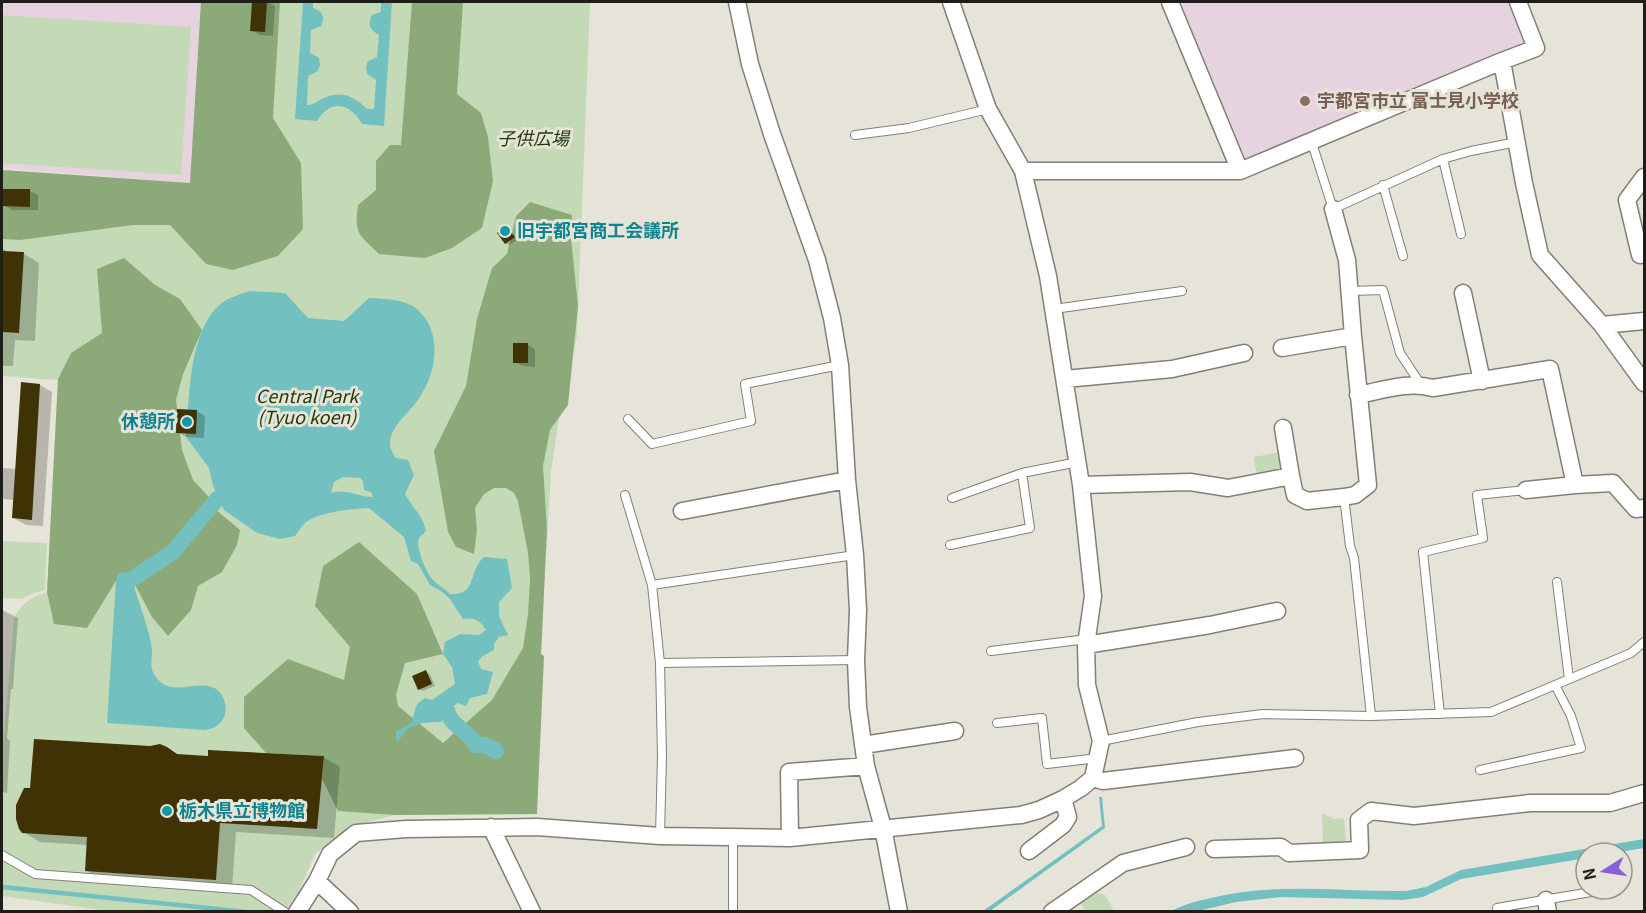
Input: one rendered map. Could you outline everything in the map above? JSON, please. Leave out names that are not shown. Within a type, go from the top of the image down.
[{"type":"street","points":[[737,2],[750,64],[772,134],[817,260],[832,318],[840,365],[847,480],[855,555],[858,610],[856,660],[858,707],[866,766],[883,828],[899,912]]},
{"type":"street","points":[[297,912],[317,881],[330,854],[356,833],[537,827],[660,836],[790,838],[1021,815],[1063,799],[1093,778],[1100,750],[1087,685],[1087,642],[1093,596],[1078,462],[1048,276],[1023,171],[988,109],[951,2]]},
{"type":"street","points":[[1170,2],[1240,171]]},
{"type":"street","points":[[1023,171],[1240,171],[1536,48],[1518,2]]},
{"type":"street","points":[[1502,62],[1540,255],[1602,325],[1644,383]]},
{"type":"street","points":[[1644,177],[1627,200],[1640,255],[1644,254]]},
{"type":"street","points":[[1283,429],[1295,495],[1307,501],[1344,497],[1355,495],[1368,485],[1358,395],[1351,291],[1347,260],[1333,208]]},
{"type":"street","points":[[1463,293],[1482,381]]},
{"type":"street","points":[[1602,325],[1644,321]]},
{"type":"street","points":[[1282,348],[1353,336]]},
{"type":"street","points":[[1065,379],[1173,369],[1244,353]]},
{"type":"street","points":[[1358,395],[1408,384],[1433,388],[1550,369],[1575,485]]},
{"type":"street","points":[[1081,485],[1190,482],[1228,488],[1291,476]]},
{"type":"street","points":[[682,511],[847,480]]},
{"type":"street","points":[[1526,490],[1613,483],[1636,509],[1644,508]]},
{"type":"street","points":[[1087,642],[1210,626],[1277,611]]},
{"type":"street","points":[[863,745],[955,731]]},
{"type":"street","points":[[1093,778],[1103,781],[1295,758]]},
{"type":"street","points":[[790,838],[789,772],[866,766]]},
{"type":"street","points":[[1214,849],[1281,848],[1289,853],[1360,850],[1359,820],[1371,811],[1414,816],[1530,803],[1610,803],[1644,793]]},
{"type":"street","points":[[1029,851],[1063,825],[1068,817],[1063,799]]},
{"type":"street","points":[[491,827],[532,912]]},
{"type":"street","points":[[1052,912],[1123,863],[1186,847]]},
{"type":"street","points":[[317,881],[350,912]]},
{"type":"lane","points":[[855,135],[909,128],[988,109]]},
{"type":"lane","points":[[1311,140],[1333,208],[1443,159],[1517,142]]},
{"type":"lane","points":[[1443,159],[1461,234]]},
{"type":"lane","points":[[1383,185],[1403,256]]},
{"type":"lane","points":[[1351,291],[1383,290],[1400,354],[1421,385]]},
{"type":"lane","points":[[1054,309],[1182,291]]},
{"type":"lane","points":[[628,419],[652,444],[751,421],[745,384],[840,365]]},
{"type":"lane","points":[[952,498],[1022,473],[1078,462]]},
{"type":"lane","points":[[950,545],[1030,528],[1022,473]]},
{"type":"lane","points":[[1440,714],[1423,552],[1483,538],[1477,495],[1526,490]]},
{"type":"lane","points":[[625,495],[652,585],[660,663],[662,756],[660,836]]},
{"type":"lane","points":[[1344,497],[1350,546],[1354,558],[1371,716]]},
{"type":"lane","points":[[652,585],[855,555]]},
{"type":"lane","points":[[1557,582],[1569,679]]},
{"type":"lane","points":[[991,651],[1087,642]]},
{"type":"lane","points":[[997,723],[1042,718],[1047,764],[1198,722],[1263,714],[1371,716],[1491,712],[1631,653],[1644,642]]},
{"type":"lane","points":[[660,663],[856,660]]},
{"type":"lane","points":[[1480,770],[1581,748],[1571,716],[1555,685]]},
{"type":"lane","points":[[732,912],[733,838]]},
{"type":"lane","points":[[2,855],[35,874],[251,890],[285,912]]},
{"type":"lane","points":[[1497,908],[1547,906],[1574,897]]},
{"type":"shaded area","points":[[2,2],[201,2],[190,183],[2,168]]},
{"type":"shaded area","name":"宇都宮市立 富士見小学校","points":[[1180,2],[1510,2],[1527,42],[1247,161]]},
{"type":"green space","name":"Central Park (Tyuo koen)","points":[[201,2],[590,2],[577,336],[560,411],[551,471],[534,813],[395,815],[349,827],[315,854],[300,889],[285,911],[116,912],[2,896],[2,758],[14,618],[28,601],[47,592],[58,380],[2,376],[2,170],[190,183]]},
{"type":"green space","points":[[201,2],[280,2],[273,118],[301,163],[303,229],[278,256],[233,270],[206,264],[170,225],[133,225],[20,240],[2,239],[2,170],[190,183]]},
{"type":"green space","points":[[412,2],[463,2],[457,94],[481,113],[488,137],[493,181],[482,228],[452,248],[425,258],[379,254],[363,238],[357,222],[358,205],[376,190],[376,161],[390,145],[401,145]]},
{"type":"green space","points":[[2,15],[191,27],[181,175],[2,163]]},
{"type":"green space","points":[[530,202],[572,215],[571,238],[578,306],[568,405],[550,430],[543,466],[547,529],[537,814],[395,815],[338,811],[322,779],[324,756],[266,753],[244,728],[244,697],[288,659],[344,680],[350,647],[315,606],[323,566],[359,542],[417,594],[443,654],[405,663],[396,695],[398,706],[443,743],[492,700],[523,648],[530,578],[528,553],[518,501],[514,493],[506,488],[494,488],[484,494],[475,508],[477,530],[474,554],[456,547],[448,532],[434,451],[466,386],[477,319],[492,268],[507,254],[516,216]]},
{"type":"green space","points":[[124,258],[155,285],[180,299],[202,330],[183,374],[176,400],[182,450],[193,480],[207,495],[215,509],[240,530],[237,545],[222,572],[198,586],[191,610],[168,636],[152,617],[132,579],[116,581],[87,628],[54,624],[47,592],[58,379],[71,353],[102,333],[97,269]]},
{"type":"green space","points":[[1281,452],[1283,465],[1278,474],[1257,478],[1254,457]]},
{"type":"green space","points":[[2,541],[47,543],[45,590],[21,599],[2,598]]},
{"type":"green space","points":[[1322,813],[1334,819],[1344,818],[1346,841],[1323,843]]},
{"type":"green space","points":[[1096,893],[1105,895],[1114,911],[1086,911],[1080,903]]},
{"type":"water","points":[[303,2],[313,2],[313,8],[321,12],[323,17],[321,26],[311,30],[310,53],[319,58],[320,65],[318,71],[308,76],[307,105],[330,96],[342,95],[353,98],[367,109],[374,109],[376,80],[367,74],[366,67],[368,61],[377,57],[379,35],[372,29],[370,22],[372,15],[381,12],[381,2],[392,2],[384,126],[362,124],[352,111],[340,106],[328,109],[317,121],[295,119]]},
{"type":"water","points":[[250,291],[285,293],[308,318],[344,321],[369,298],[401,302],[418,310],[426,319],[434,340],[431,374],[417,401],[395,429],[390,444],[396,458],[408,460],[414,475],[405,494],[425,525],[426,531],[418,542],[422,559],[432,579],[450,594],[459,594],[469,587],[475,569],[484,557],[507,559],[512,588],[499,602],[499,616],[508,635],[499,637],[494,644],[494,650],[478,661],[481,669],[493,672],[487,694],[470,698],[466,706],[458,703],[447,710],[441,722],[414,725],[396,741],[396,732],[411,723],[417,704],[425,698],[432,700],[455,684],[452,667],[443,654],[445,642],[460,634],[479,635],[486,630],[476,620],[463,619],[450,599],[430,585],[418,564],[411,561],[404,537],[369,508],[335,512],[317,517],[304,524],[295,536],[280,539],[257,533],[224,510],[213,486],[209,468],[186,437],[190,381],[198,342],[205,324],[215,310],[228,299]],"holes":[[[343,477],[360,478],[363,481],[364,490],[371,492],[373,497],[341,492],[331,493],[334,482]]]},
{"type":"water","points":[[125,572],[132,579],[147,626],[152,651],[152,671],[161,683],[167,686],[180,688],[208,686],[218,691],[226,706],[224,717],[216,726],[205,730],[107,723],[116,581],[118,574]]},
{"type":"water","points":[[1099,797],[1102,797],[1105,828],[990,911],[983,911],[1102,826]]},
{"type":"water","points":[[1644,839],[1644,848],[1634,850],[1632,841]]},
{"type":"water","points":[[1574,851],[1574,860],[1461,879],[1423,897],[1403,900],[1281,897],[1236,902],[1198,911],[1172,911],[1206,899],[1260,890],[1406,891],[1426,887],[1461,870]]},
{"type":"building","points":[[252,2],[267,2],[265,32],[250,31]]},
{"type":"building","points":[[3,189],[30,189],[30,207],[3,206]]},
{"type":"building","name":"旧宇都宮商工会議所","points":[[506,226],[515,237],[505,244],[497,233]]},
{"type":"building","points":[[2,251],[24,252],[19,333],[2,332]]},
{"type":"building","points":[[513,343],[528,343],[528,363],[513,363]]},
{"type":"building","points":[[21,382],[40,384],[32,520],[12,518]]},
{"type":"building","name":"休憩所","points":[[177,409],[197,410],[196,434],[176,433]]},
{"type":"building","points":[[426,670],[432,684],[418,690],[412,676]]},
{"type":"building","name":"栃木県立博物館","points":[[34,739],[150,746],[160,744],[177,754],[208,756],[208,750],[324,756],[317,829],[220,823],[216,880],[85,871],[87,837],[22,833],[19,829],[16,805],[24,788],[30,788]]},
{"type":"waterway","points":[[132,579],[173,552],[217,499]]},
{"type":"waterway","points":[[447,710],[452,721],[476,745],[485,745],[496,751]]},
{"type":"waterway","points":[[2,887],[247,912]]},
{"type":"place","name":"宇都宮市立 富士見小学校","points":[[1305,101]]},
{"type":"place","name":"旧宇都宮商工会議所","points":[[505,231]]},
{"type":"place","name":"休憩所","points":[[187,422]]},
{"type":"place","name":"栃木県立博物館","points":[[167,811]]},
{"type":"park label","name":"子供広場","points":[[533,139]]}]
